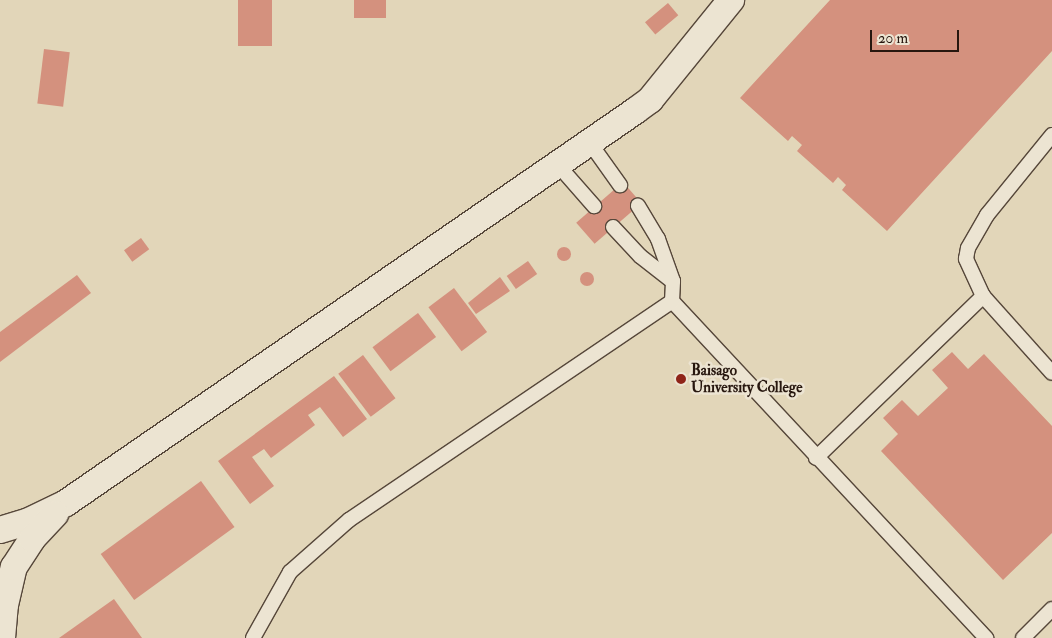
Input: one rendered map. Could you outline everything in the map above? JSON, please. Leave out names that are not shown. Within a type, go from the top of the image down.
[{"type":"street","points":[[0,530],[29,521],[66,503],[650,100],[726,2]]},
{"type":"street","points":[[2,638],[5,606],[14,567],[32,538],[66,503]]},
{"type":"lane","points":[[1052,135],[987,214],[968,248],[966,258],[983,296],[1052,372]]},
{"type":"lane","points":[[590,143],[620,185]]},
{"type":"lane","points":[[558,165],[594,206]]},
{"type":"lane","points":[[638,206],[658,240],[673,282],[672,300],[816,458],[986,638]]},
{"type":"lane","points":[[612,227],[640,256],[673,282]]},
{"type":"lane","points":[[816,458],[983,296]]},
{"type":"lane","points":[[253,638],[290,572],[348,520],[672,300]]},
{"type":"lane","points":[[1023,638],[1052,609]]},
{"type":"building","points":[[238,0],[272,0],[272,46],[238,46]]},
{"type":"building","points":[[354,0],[386,0],[386,18],[354,18]]},
{"type":"building","points":[[830,0],[1052,0],[1052,51],[887,231],[842,190],[846,185],[838,177],[833,183],[797,151],[802,145],[792,136],[788,141],[740,98]]},
{"type":"building","points":[[668,3],[678,15],[655,35],[645,22]]},
{"type":"building","points":[[44,49],[70,52],[63,107],[37,104]]},
{"type":"building","points":[[623,182],[641,203],[595,244],[576,223]]},
{"type":"building","points":[[141,238],[149,249],[132,262],[124,250]]},
{"type":"building","points":[[561,247],[567,247],[571,254],[567,261],[561,261],[557,257],[557,251]]},
{"type":"building","points":[[528,261],[537,274],[516,289],[507,276]]},
{"type":"building","points":[[587,272],[592,274],[594,279],[592,284],[587,286],[582,284],[580,279],[582,274]]},
{"type":"building","points":[[77,275],[91,293],[0,362],[0,332]]},
{"type":"building","points":[[500,277],[510,291],[476,314],[468,303]]},
{"type":"building","points":[[454,288],[487,332],[462,351],[428,307]]},
{"type":"building","points":[[418,313],[436,337],[391,371],[372,347]]},
{"type":"building","points":[[952,352],[968,369],[984,354],[1052,426],[1052,533],[1003,580],[881,451],[898,434],[883,418],[902,400],[918,416],[948,388],[932,370]]},
{"type":"building","points":[[363,355],[395,398],[371,417],[338,374]]},
{"type":"building","points":[[334,376],[367,419],[343,437],[320,407],[308,415],[315,425],[271,458],[264,449],[252,457],[274,486],[250,504],[218,461]]},
{"type":"building","points":[[201,481],[235,527],[134,600],[101,554]]},
{"type":"building","points":[[114,599],[142,638],[59,638]]},
{"type":"place","name":"Baisago University College","points":[[681,379]]}]
